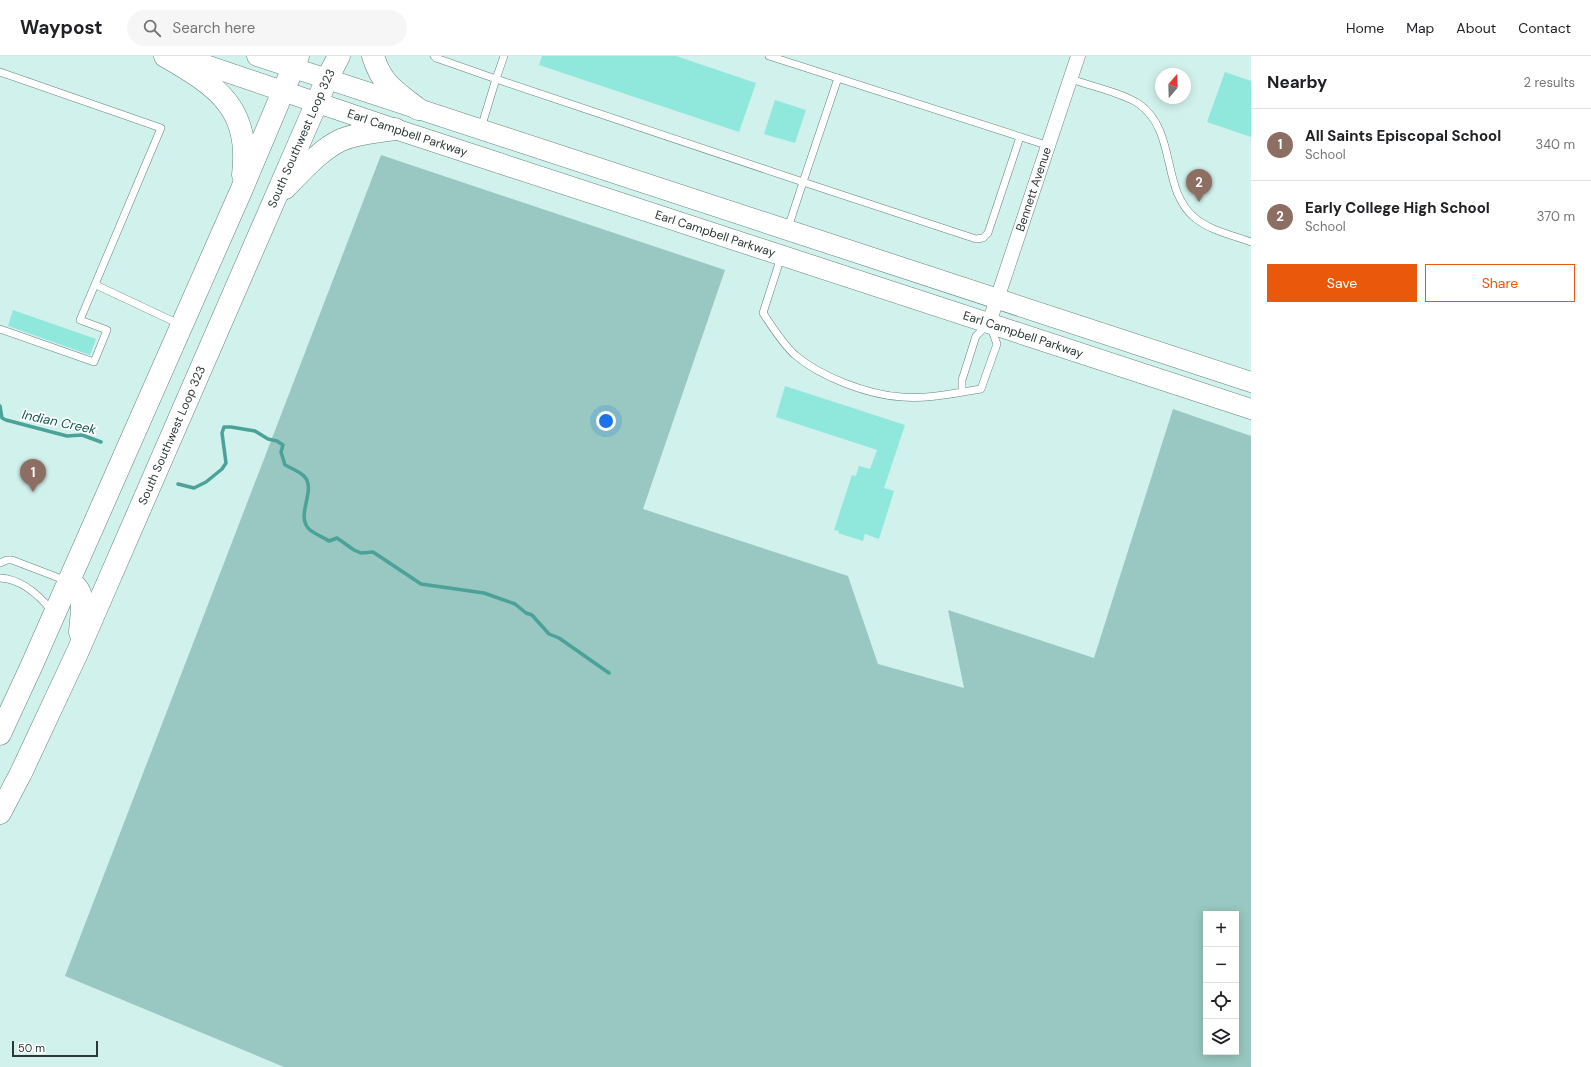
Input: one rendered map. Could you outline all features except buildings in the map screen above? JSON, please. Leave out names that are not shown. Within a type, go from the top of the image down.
[{"type":"highway","points":[[165,56],[206,81],[220,92],[230,106],[238,122],[244,144],[244,170],[241,191]]},
{"type":"highway","name":"South Southwest Loop 323","points":[[0,813],[78,651],[327,79],[339,56]]},
{"type":"highway","points":[[373,56],[376,66],[388,86],[418,109]]},
{"type":"highway","points":[[0,734],[55,614],[241,191],[296,62]]},
{"type":"highway","points":[[277,195],[323,151],[340,140],[353,136],[395,129]]},
{"type":"highway","points":[[69,582],[78,588],[82,597],[78,651]]},
{"type":"main road","name":"Earl Campbell Parkway","points":[[179,56],[395,129],[1251,409]]},
{"type":"main road","points":[[257,56],[296,62],[327,79],[481,128],[1251,382]]},
{"type":"street","name":"Bennett Avenue","points":[[989,323],[1078,56]]},
{"type":"lane","points":[[434,56],[496,79],[976,239],[983,238],[988,233],[1020,137]]},
{"type":"lane","points":[[481,128],[504,56]]},
{"type":"lane","points":[[769,56],[1049,146]]},
{"type":"lane","points":[[0,72],[162,128],[80,320],[107,330],[94,362],[0,329]]},
{"type":"lane","points":[[788,229],[838,78]]},
{"type":"lane","points":[[1071,79],[1139,104],[1152,117],[1162,134],[1176,190],[1181,202],[1187,210],[1206,226],[1251,242]]},
{"type":"lane","points":[[782,255],[763,313],[784,344],[795,355],[822,373],[877,393],[903,397],[932,396],[962,392],[982,389],[997,344],[989,323],[976,336],[962,380],[962,392]]},
{"type":"lane","points":[[96,285],[181,325]]},
{"type":"lane","points":[[0,563],[12,560],[69,582]]},
{"type":"lane","points":[[0,578],[17,582],[35,592],[55,614]]},
{"type":"shaded area","points":[[381,155],[725,270],[643,509],[848,576],[878,664],[964,688],[948,610],[1094,658],[1173,409],[1251,436],[1251,1067],[284,1067],[65,976]]},
{"type":"waterway","name":"Indian Creek","points":[[0,406],[2,418],[6,420],[67,436],[82,435],[101,442]]},
{"type":"waterway","name":"Indian Creek","points":[[178,484],[194,488],[206,482],[222,469],[226,463],[222,433],[224,427],[255,431],[268,439],[277,441],[283,445],[281,452],[285,465],[304,476],[308,488],[304,516],[305,522],[312,532],[329,541],[337,538],[361,553],[373,552],[421,584],[484,593],[515,604],[526,613],[532,615],[549,634],[559,638],[609,673]]},
{"type":"place","name":"Early College High School","points":[[1199,202]]},
{"type":"place","name":"All Saints Episcopal School","points":[[33,492]]}]
